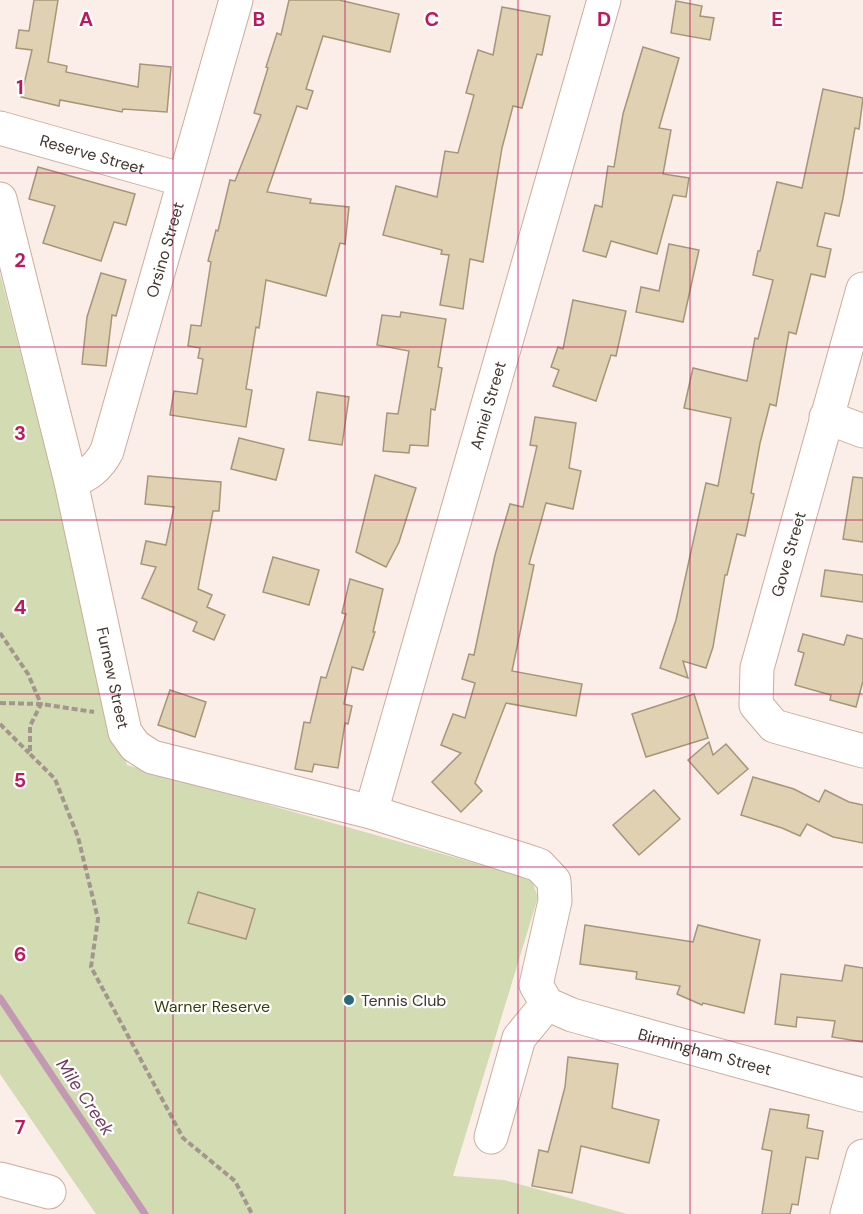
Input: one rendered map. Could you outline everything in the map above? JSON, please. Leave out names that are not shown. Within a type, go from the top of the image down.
[{"type":"street","name":"Orsino Street","points":[[71,482],[89,474],[100,463],[107,451],[236,0]]},
{"type":"street","name":"Amiel Street","points":[[371,812],[604,0]]},
{"type":"street","name":"Reserve Street","points":[[0,128],[184,180]]},
{"type":"street","name":"Furnew Street","points":[[0,199],[71,482],[122,717],[130,741],[152,756],[371,812],[539,865],[554,881],[556,890],[536,985],[547,1004]]},
{"type":"street","name":"Gove Street","points":[[863,289],[757,668],[756,705],[774,726],[863,751]]},
{"type":"street","points":[[826,417],[863,430]]},
{"type":"street","points":[[490,1137],[519,1038],[547,1004]]},
{"type":"street","name":"Birmingham Street","points":[[547,1004],[572,1015],[863,1095]]},
{"type":"street","points":[[847,1214],[863,1156]]},
{"type":"street","points":[[0,1179],[49,1192]]},
{"type":"path","points":[[0,633],[28,674],[41,704],[30,726],[30,754]]},
{"type":"path","points":[[0,703],[41,704],[122,717]]},
{"type":"path","points":[[0,724],[55,779],[78,837],[98,919],[91,967],[183,1138],[235,1180],[252,1214]]},
{"type":"green space","name":"Warner Reserve","points":[[0,274],[127,765],[531,879],[538,897],[453,1176],[504,1180],[627,1214],[96,1214],[0,1074]]},
{"type":"building","points":[[34,0],[58,0],[48,62],[67,66],[66,72],[138,87],[140,64],[171,67],[167,112],[123,109],[122,112],[60,100],[59,106],[21,97],[32,50],[16,48],[19,30],[29,31]]},
{"type":"building","points":[[289,0],[339,0],[399,14],[390,52],[323,36],[306,89],[313,91],[307,109],[297,106],[267,192],[311,199],[310,203],[349,207],[345,244],[340,243],[326,296],[266,280],[246,389],[252,390],[246,427],[170,415],[174,391],[197,394],[203,359],[198,358],[200,348],[188,346],[191,325],[201,326],[211,262],[208,261],[216,230],[218,231],[230,180],[235,181],[261,115],[254,113],[277,33],[281,35]]},
{"type":"building","points":[[676,1],[702,6],[700,16],[714,18],[710,40],[671,33]]},
{"type":"building","points":[[502,7],[550,16],[542,55],[537,54],[522,108],[513,106],[502,148],[483,262],[470,259],[463,309],[440,305],[449,255],[441,254],[442,250],[383,235],[396,186],[437,197],[445,151],[458,153],[474,95],[466,93],[478,50],[493,55]]},
{"type":"building","points":[[643,47],[679,58],[659,128],[671,130],[663,174],[689,178],[686,197],[673,195],[657,254],[611,241],[606,257],[583,251],[595,205],[602,207],[608,166],[614,167],[623,114]]},
{"type":"building","points":[[823,89],[863,98],[859,129],[855,128],[839,216],[825,213],[817,246],[831,249],[825,277],[811,274],[796,334],[789,332],[776,406],[770,404],[760,443],[751,493],[754,494],[745,536],[737,534],[727,575],[725,575],[713,647],[706,668],[683,661],[688,678],[660,668],[676,620],[706,483],[718,486],[731,418],[684,408],[693,368],[747,381],[755,338],[758,339],[773,280],[753,275],[758,251],[760,251],[777,182],[802,188]]},
{"type":"building","points":[[38,167],[135,194],[126,225],[114,222],[101,261],[43,243],[55,206],[29,199]]},
{"type":"building","points":[[669,244],[699,250],[683,322],[636,312],[641,287],[659,291]]},
{"type":"building","points":[[101,273],[126,280],[116,316],[112,315],[106,366],[82,364],[87,317]]},
{"type":"building","points":[[573,300],[626,311],[616,356],[611,355],[596,401],[553,386],[559,370],[551,367],[558,347],[563,349]]},
{"type":"building","points":[[401,312],[446,319],[438,367],[442,368],[435,410],[431,409],[428,446],[410,445],[409,453],[383,451],[387,413],[398,414],[409,351],[377,345],[382,315],[400,317]]},
{"type":"building","points":[[317,392],[349,397],[342,445],[309,440]]},
{"type":"building","points":[[535,417],[576,423],[569,468],[581,471],[573,509],[546,503],[529,564],[534,565],[512,671],[582,684],[576,716],[506,703],[475,783],[482,791],[461,812],[432,782],[461,753],[441,745],[453,714],[465,718],[475,683],[462,679],[469,654],[474,655],[495,555],[510,504],[523,507],[537,446],[530,445]]},
{"type":"building","points":[[239,438],[284,449],[276,480],[231,469]]},
{"type":"building","points":[[375,475],[416,488],[399,542],[386,567],[356,552]]},
{"type":"building","points":[[148,476],[221,482],[219,511],[213,511],[198,589],[212,595],[207,607],[225,615],[214,640],[193,631],[197,622],[142,598],[156,567],[141,564],[146,541],[166,545],[174,507],[145,504]]},
{"type":"building","points":[[853,477],[863,478],[863,542],[843,539]]},
{"type":"building","points":[[273,557],[319,570],[309,605],[263,592]]},
{"type":"building","points":[[825,570],[863,575],[863,602],[821,596]]},
{"type":"building","points":[[350,579],[383,589],[373,632],[375,632],[363,670],[352,667],[344,704],[352,706],[348,724],[345,723],[338,768],[314,764],[312,772],[295,769],[304,722],[310,723],[321,677],[326,678],[346,614],[342,613]]},
{"type":"building","points":[[803,634],[844,645],[847,635],[863,639],[863,681],[856,707],[830,700],[831,695],[795,685],[804,653],[798,651]]},
{"type":"building","points":[[170,690],[206,702],[195,737],[158,725]]},
{"type":"building","points":[[694,694],[708,738],[646,757],[632,714]]},
{"type":"building","points":[[709,742],[713,755],[726,744],[748,769],[718,794],[688,760]]},
{"type":"building","points":[[753,777],[794,789],[819,802],[825,790],[849,802],[863,805],[863,843],[833,837],[807,824],[800,836],[741,815]]},
{"type":"building","points":[[654,790],[680,819],[639,855],[613,825]]},
{"type":"building","points":[[198,892],[255,909],[246,939],[188,923]]},
{"type":"building","points":[[585,925],[693,942],[698,925],[760,940],[744,1013],[703,1003],[702,1005],[677,994],[680,986],[636,979],[637,972],[580,964]]},
{"type":"building","points":[[845,965],[863,968],[863,1042],[832,1037],[835,1021],[797,1017],[796,1027],[775,1024],[781,974],[842,981]]},
{"type":"building","points":[[568,1057],[618,1064],[612,1108],[659,1120],[649,1163],[581,1146],[572,1193],[532,1186],[539,1150],[548,1152],[565,1087]]},
{"type":"building","points":[[770,1109],[809,1115],[807,1128],[823,1131],[818,1159],[806,1157],[798,1205],[792,1204],[790,1214],[762,1214],[772,1151],[762,1149]]},
{"type":"waterway","name":"Mile Creek","points":[[0,998],[145,1214]]},
{"type":"place","name":"Tennis Club","points":[[349,1000]]}]
